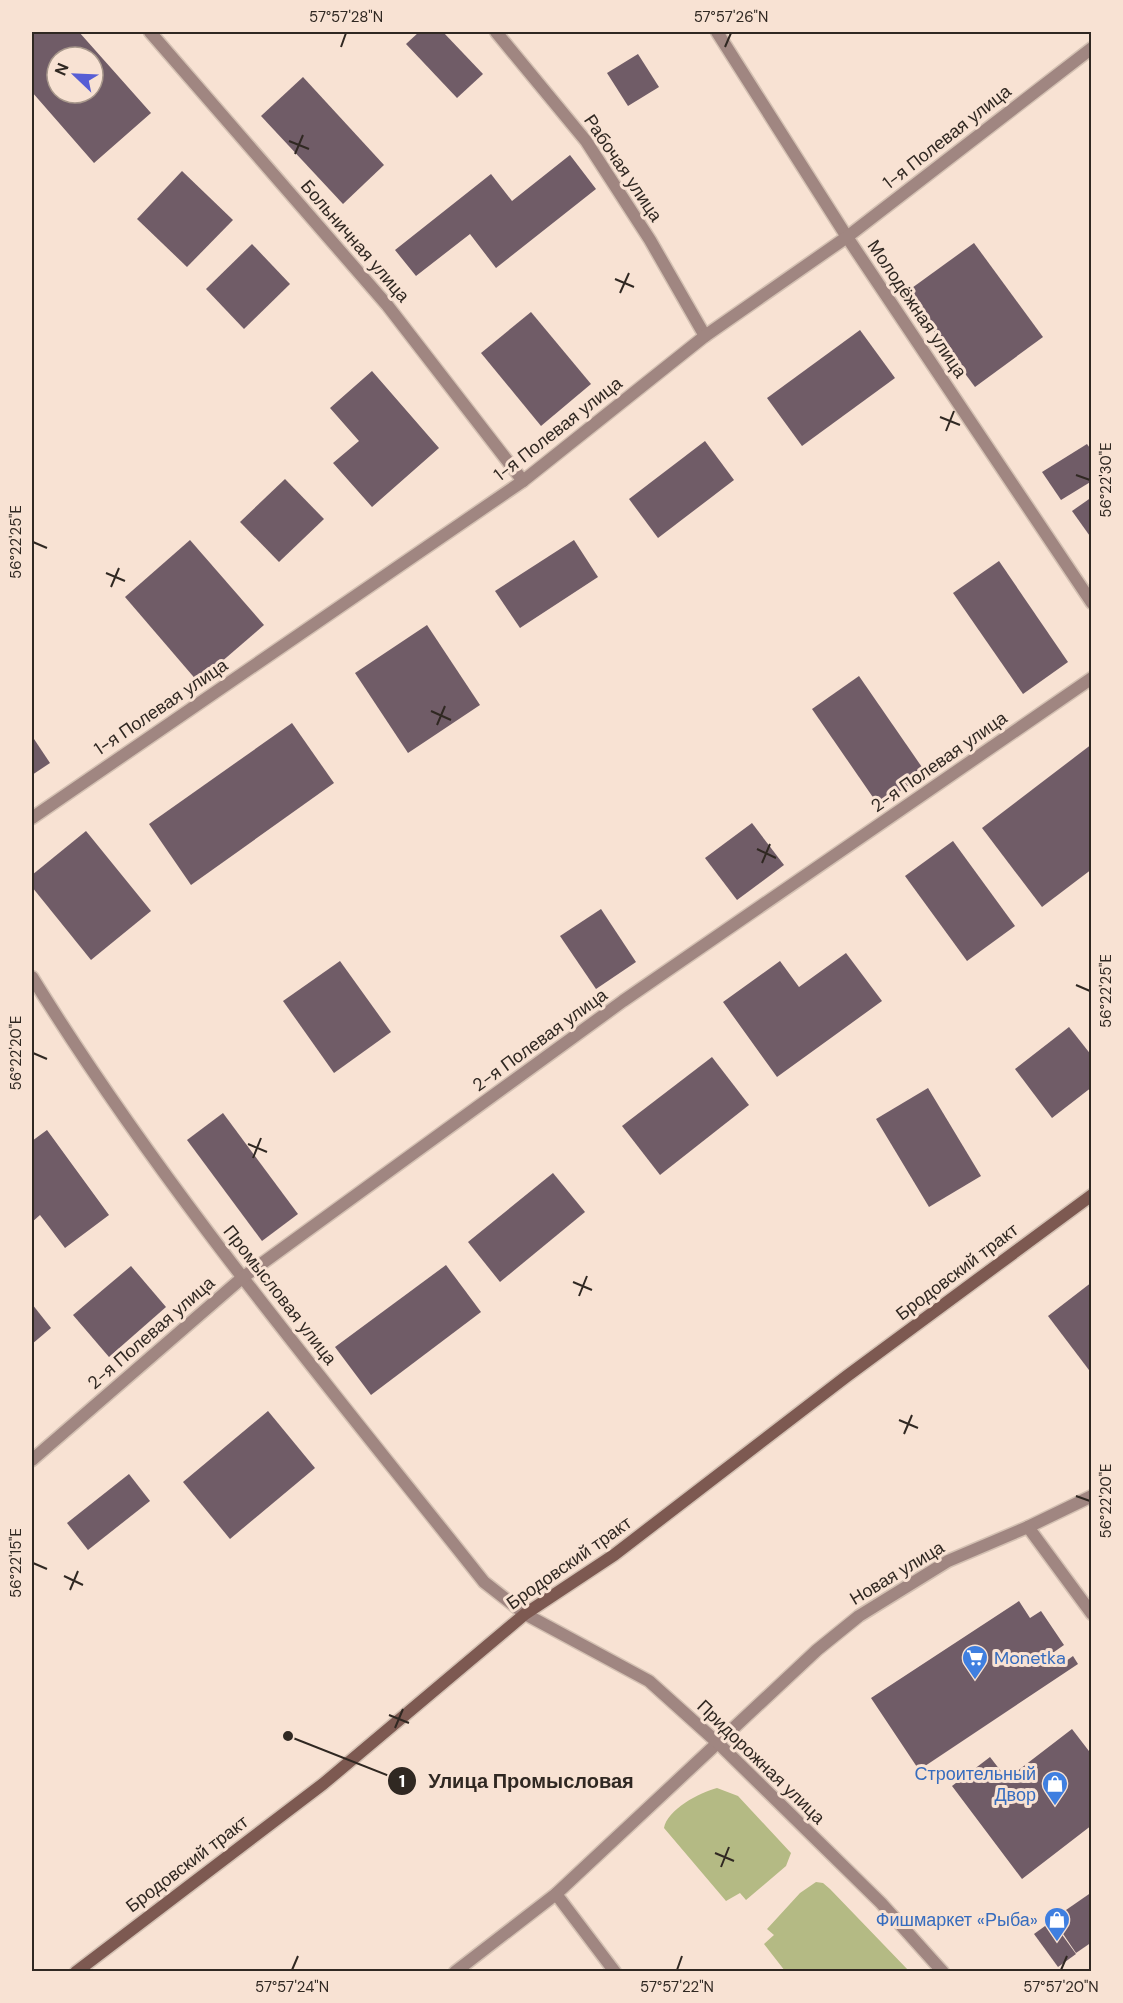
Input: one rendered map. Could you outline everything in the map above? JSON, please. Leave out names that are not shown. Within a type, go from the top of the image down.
[{"type":"main road","name":"Бродовский тракт","points":[[76,1971],[323,1784],[525,1614],[614,1555],[847,1376],[1092,1195]]},
{"type":"street","name":"Больничная улица","points":[[150,32],[387,305],[523,481]]},
{"type":"street","name":"Рабочая улица","points":[[496,32],[586,141],[650,240],[705,336]]},
{"type":"street","name":"Молодёжная улица","points":[[717,32],[847,237],[1092,603]]},
{"type":"street","name":"1-я Полевая улица","points":[[32,818],[523,481],[705,336],[847,237],[1092,48]]},
{"type":"street","name":"2-я Полевая улица","points":[[32,1460],[242,1278],[623,1001],[1092,678]]},
{"type":"street","name":"Промысловая улица","points":[[32,978],[159,1167],[242,1278],[484,1582],[525,1614]]},
{"type":"street","name":"Новая улица","points":[[455,1971],[556,1894],[817,1650],[859,1616],[948,1561],[1028,1527],[1092,1496]]},
{"type":"street","points":[[1028,1527],[1092,1614]]},
{"type":"street","name":"Придорожная улица","points":[[525,1614],[649,1681],[719,1744],[881,1903],[943,1971]]},
{"type":"street","points":[[556,1894],[615,1971]]},
{"type":"green space","points":[[717,1788],[738,1796],[791,1853],[786,1866],[746,1900],[740,1893],[726,1901],[664,1828],[666,1821],[678,1808],[702,1793]]},
{"type":"green space","points":[[816,1882],[823,1883],[830,1889],[909,1971],[785,1971],[764,1944],[774,1935],[767,1929],[800,1893]]},
{"type":"building","points":[[32,32],[79,32],[91,45],[45,45],[45,105],[105,105],[105,61],[151,113],[94,163],[32,92]]},
{"type":"building","points":[[419,32],[443,32],[483,74],[457,98],[406,44]]},
{"type":"building","points":[[638,54],[659,87],[628,106],[607,73]]},
{"type":"building","points":[[303,77],[384,165],[343,204],[261,116]]},
{"type":"building","points":[[570,155],[596,189],[496,268],[470,234],[416,276],[395,250],[491,174],[512,201]]},
{"type":"building","points":[[182,171],[233,220],[187,267],[137,219]]},
{"type":"building","points":[[974,243],[1043,337],[975,387],[905,293]]},
{"type":"building","points":[[252,244],[290,284],[244,329],[206,289]]},
{"type":"building","points":[[531,312],[591,384],[541,426],[481,353]]},
{"type":"building","points":[[860,330],[895,378],[802,446],[767,398]]},
{"type":"building","points":[[372,371],[439,448],[372,507],[333,463],[359,441],[330,408]]},
{"type":"building","points":[[705,441],[734,480],[658,538],[629,499]]},
{"type":"building","points":[[1087,444],[1092,451],[1092,481],[1061,500],[1042,472]]},
{"type":"building","points":[[285,479],[324,519],[279,562],[240,522]]},
{"type":"building","points":[[1092,497],[1092,539],[1072,511]]},
{"type":"building","points":[[190,540],[264,625],[198,682],[125,597]]},
{"type":"building","points":[[574,540],[598,577],[520,628],[495,591]]},
{"type":"building","points":[[999,561],[1068,662],[1023,694],[953,593]]},
{"type":"building","points":[[427,625],[480,705],[408,753],[355,673]]},
{"type":"building","points":[[859,676],[926,773],[879,806],[812,709]]},
{"type":"building","points":[[292,723],[334,783],[191,885],[149,824]]},
{"type":"building","points":[[32,736],[50,763],[32,775]]},
{"type":"building","points":[[1092,744],[1092,869],[1042,907],[982,828]]},
{"type":"building","points":[[752,823],[784,865],[737,900],[705,858]]},
{"type":"building","points":[[86,831],[151,911],[91,960],[32,887],[32,875]]},
{"type":"building","points":[[953,841],[1015,926],[967,961],[905,876]]},
{"type":"building","points":[[601,909],[636,962],[596,989],[560,936]]},
{"type":"building","points":[[846,953],[882,1001],[777,1077],[723,1002],[780,961],[799,987]]},
{"type":"building","points":[[340,961],[391,1032],[334,1073],[283,1001]]},
{"type":"building","points":[[1069,1027],[1092,1056],[1092,1087],[1052,1118],[1015,1069]]},
{"type":"building","points":[[712,1057],[749,1105],[660,1175],[622,1126]]},
{"type":"building","points":[[928,1088],[981,1176],[929,1207],[876,1119]]},
{"type":"building","points":[[223,1113],[298,1214],[262,1241],[187,1140]]},
{"type":"building","points":[[47,1130],[109,1215],[65,1248],[40,1215],[32,1222],[32,1141]]},
{"type":"building","points":[[553,1173],[585,1212],[500,1282],[468,1242]]},
{"type":"building","points":[[446,1265],[481,1312],[371,1395],[335,1347]]},
{"type":"building","points":[[131,1266],[166,1307],[109,1357],[73,1315]]},
{"type":"building","points":[[1092,1282],[1092,1374],[1048,1316]]},
{"type":"building","points":[[32,1304],[51,1328],[32,1344]]},
{"type":"building","points":[[268,1411],[315,1468],[230,1539],[183,1482]]},
{"type":"building","points":[[129,1474],[150,1501],[88,1550],[67,1523]]},
{"type":"building","name":"Monetka","points":[[1019,1601],[1030,1618],[1041,1611],[1064,1645],[1054,1652],[1062,1664],[1073,1656],[1078,1664],[919,1770],[871,1698]]},
{"type":"building","points":[[1072,1729],[1092,1755],[1092,1825],[1022,1879],[952,1786],[990,1757],[1007,1779]]},
{"type":"building","points":[[1092,1892],[1092,1942],[1076,1953],[1053,1919]]},
{"type":"building","points":[[1052,1921],[1076,1954],[1058,1967],[1034,1934]]},
{"type":"place","name":"Monetka","points":[[975,1681]]},
{"type":"place","name":"Улица Промысловая","points":[[288,1736]]},
{"type":"place","name":"Строительный Двор","points":[[1055,1807]]},
{"type":"place","name":"Фишмаркет «Рыба»","points":[[1057,1943]]}]
